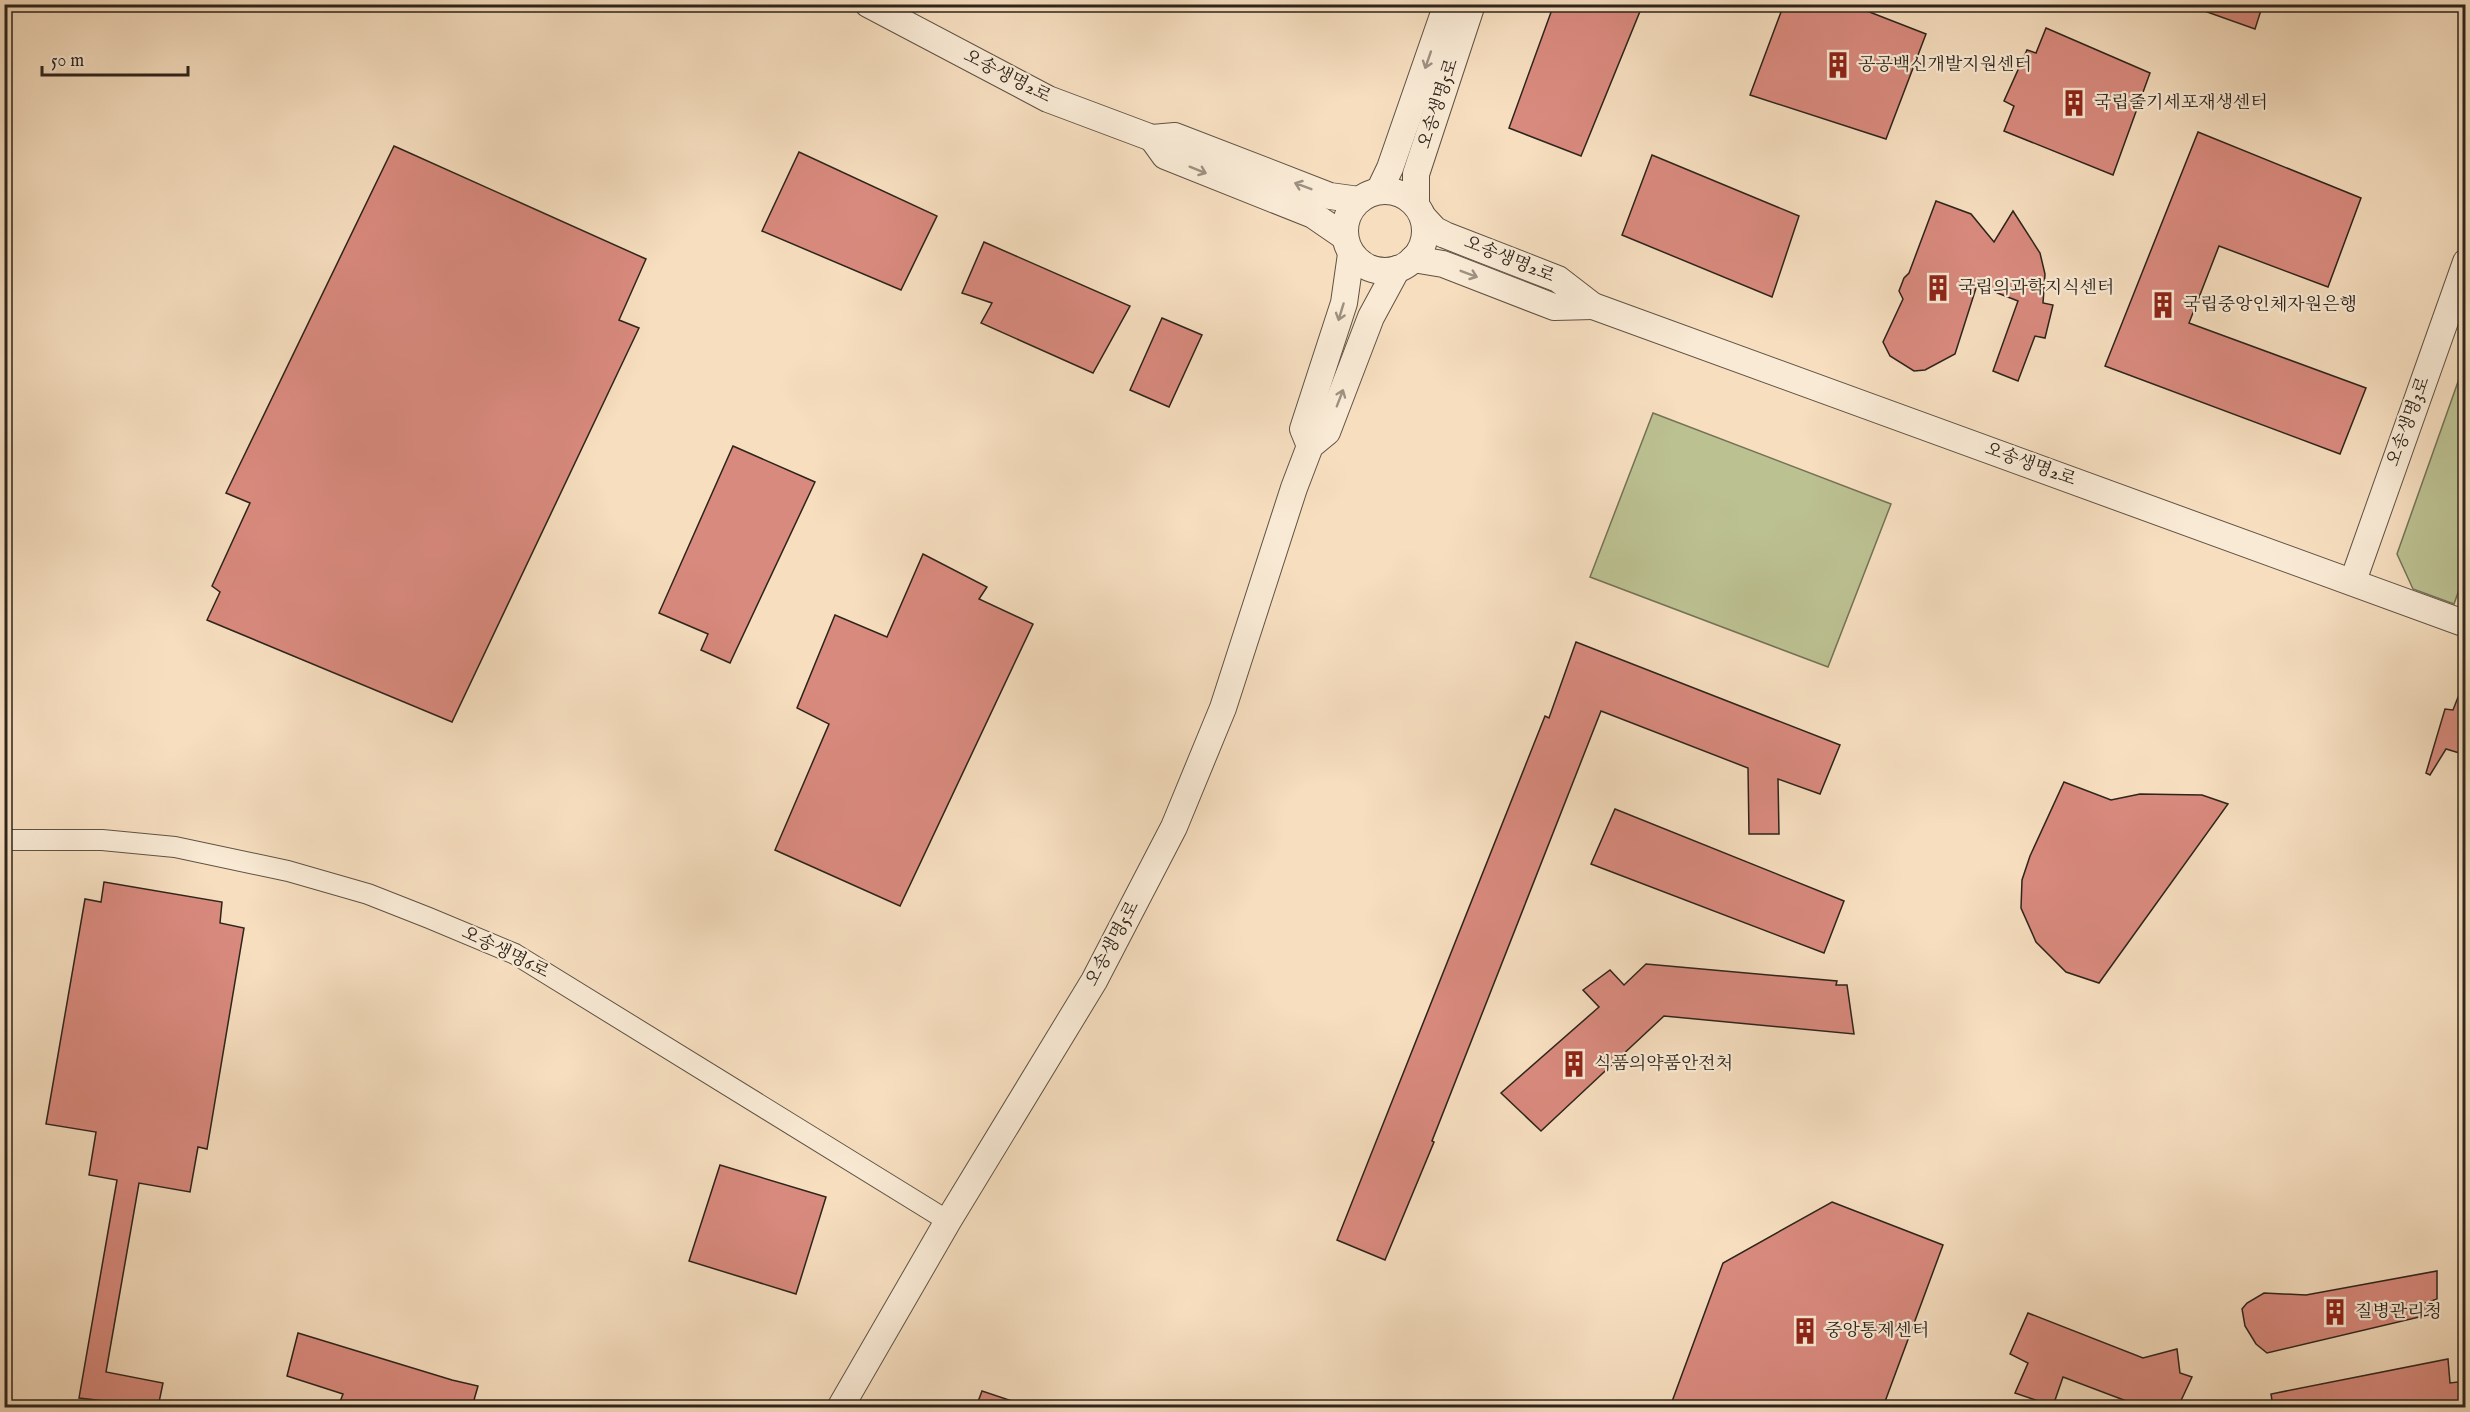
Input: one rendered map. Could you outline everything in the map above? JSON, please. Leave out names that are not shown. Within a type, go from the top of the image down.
[{"type":"street","name":"오송생명2로","points":[[867,4],[1048,99],[1152,138],[1175,136],[1330,196],[1369,196]]},
{"type":"street","name":"오송생명5로","points":[[1369,196],[1390,168],[1447,4]]},
{"type":"street","name":"오송생명5로","points":[[1419,211],[1416,174],[1472,4]]},
{"type":"street","name":"오송생명2로","points":[[1152,138],[1165,156],[1313,215],[1348,245]]},
{"type":"street","points":[[1399,194],[1419,211],[1425,230],[1424,242],[1405,264],[1385,272],[1360,264],[1348,245],[1347,215],[1369,196],[1399,194]]},
{"type":"street","name":"오송생명2로","points":[[1419,211],[1436,230],[1445,235],[1558,279],[1593,306],[2466,624]]},
{"type":"street","name":"오송생명5로","points":[[1310,446],[1303,429],[1344,303],[1348,245]]},
{"type":"street","name":"오송생명3로","points":[[2353,581],[2466,262]]},
{"type":"street","name":"오송생명2로","points":[[1405,264],[1443,264],[1554,307],[1593,306]]},
{"type":"street","name":"오송생명5로","points":[[840,1407],[948,1221],[1094,981],[1174,827],[1223,708],[1294,488],[1310,446],[1327,432],[1371,317],[1405,264]]},
{"type":"street","name":"오송생명6로","points":[[4,840],[102,840],[175,847],[288,871],[368,894],[429,918],[526,960],[948,1221]]},
{"type":"green space","points":[[2465,362],[2466,570],[2454,604],[2413,589],[2397,554]]},
{"type":"green space","points":[[1653,413],[1891,504],[1828,667],[1590,577]]},
{"type":"building","points":[[1554,4],[1643,4],[1581,156],[1509,128]]},
{"type":"building","name":"공공백신개발지원센터","points":[[1784,4],[1849,4],[1926,34],[1886,139],[1750,95]]},
{"type":"building","points":[[2193,4],[2263,4],[2255,29],[2193,7]]},
{"type":"building","name":"국립줄기세포재생센터","points":[[2046,28],[2150,73],[2113,175],[2004,131],[2014,106],[2004,101],[2027,50],[2036,53]]},
{"type":"building","name":"국립중앙인체자원은행","points":[[2198,132],[2361,198],[2328,287],[2219,246],[2189,323],[2366,388],[2340,454],[2105,366]]},
{"type":"building","points":[[394,146],[646,259],[619,320],[639,328],[452,722],[207,620],[220,592],[212,586],[250,503],[226,493]]},
{"type":"building","points":[[799,152],[937,216],[901,290],[762,231]]},
{"type":"building","points":[[1652,155],[1799,216],[1772,297],[1622,235]]},
{"type":"building","name":"국립의과학지식센터","points":[[1936,201],[1971,214],[1994,242],[2013,211],[2040,253],[2045,274],[2043,303],[2053,305],[2045,338],[2035,336],[2018,381],[1993,371],[2018,301],[1977,285],[1955,354],[1925,370],[1914,371],[1890,356],[1883,342],[1903,299],[1899,291],[1904,278],[1909,273]]},
{"type":"building","points":[[984,242],[1130,306],[1093,373],[981,323],[992,303],[962,293]]},
{"type":"building","points":[[1162,318],[1202,335],[1169,407],[1130,390]]},
{"type":"building","points":[[733,446],[815,482],[730,663],[701,650],[708,634],[659,613]]},
{"type":"building","points":[[923,554],[987,587],[979,599],[1033,624],[900,906],[775,850],[829,724],[797,708],[835,615],[887,637]]},
{"type":"building","points":[[1576,642],[1840,745],[1820,794],[1778,779],[1779,834],[1749,834],[1748,768],[1601,711],[1432,1141],[1434,1142],[1385,1260],[1337,1240],[1545,716],[1549,718]]},
{"type":"building","points":[[2464,682],[2466,755],[2446,749],[2430,775],[2426,773],[2445,709],[2453,710]]},
{"type":"building","points":[[2064,782],[2111,800],[2140,794],[2202,795],[2228,804],[2099,983],[2066,972],[2036,942],[2021,908],[2022,880],[2030,856]]},
{"type":"building","points":[[1615,809],[1844,901],[1824,953],[1591,864]]},
{"type":"building","points":[[104,882],[222,902],[220,923],[244,928],[207,1149],[198,1147],[190,1192],[139,1183],[106,1372],[163,1383],[158,1407],[79,1398],[117,1180],[89,1175],[96,1132],[46,1124],[85,899],[101,902]]},
{"type":"building","name":"식품의약품안전처","points":[[1646,964],[1837,981],[1836,985],[1847,985],[1854,1034],[1664,1016],[1541,1131],[1501,1093],[1599,1007],[1583,990],[1610,970],[1624,985]]},
{"type":"building","points":[[720,1165],[826,1197],[796,1294],[689,1261]]},
{"type":"building","name":"중앙통제센터","points":[[1832,1202],[1943,1245],[1883,1407],[1670,1407],[1723,1263]]},
{"type":"building","name":"질병관리청","points":[[2437,1271],[2437,1299],[2426,1303],[2428,1315],[2267,1353],[2256,1344],[2245,1326],[2242,1309],[2247,1303],[2264,1293],[2306,1295]]},
{"type":"building","points":[[2028,1313],[2143,1358],[2177,1349],[2180,1373],[2192,1377],[2178,1407],[2127,1407],[2129,1402],[2063,1377],[2053,1406],[2015,1393],[2028,1363],[2010,1354]]},
{"type":"building","points":[[298,1333],[478,1386],[472,1407],[338,1407],[343,1394],[287,1376]]},
{"type":"building","points":[[2448,1359],[2450,1383],[2466,1381],[2466,1407],[2273,1407],[2271,1394]]},
{"type":"building","points":[[982,1391],[1024,1405],[1024,1407],[976,1407]]},
{"type":"place","name":"공공백신개발지원센터","points":[[1838,65]]},
{"type":"place","name":"국립줄기세포재생센터","points":[[2074,103]]},
{"type":"place","name":"국립의과학지식센터","points":[[1938,288]]},
{"type":"place","name":"국립중앙인체자원은행","points":[[2163,305]]},
{"type":"place","name":"식품의약품안전처","points":[[1574,1064]]},
{"type":"place","name":"질병관리청","points":[[2335,1312]]},
{"type":"place","name":"중앙통제센터","points":[[1805,1331]]}]
